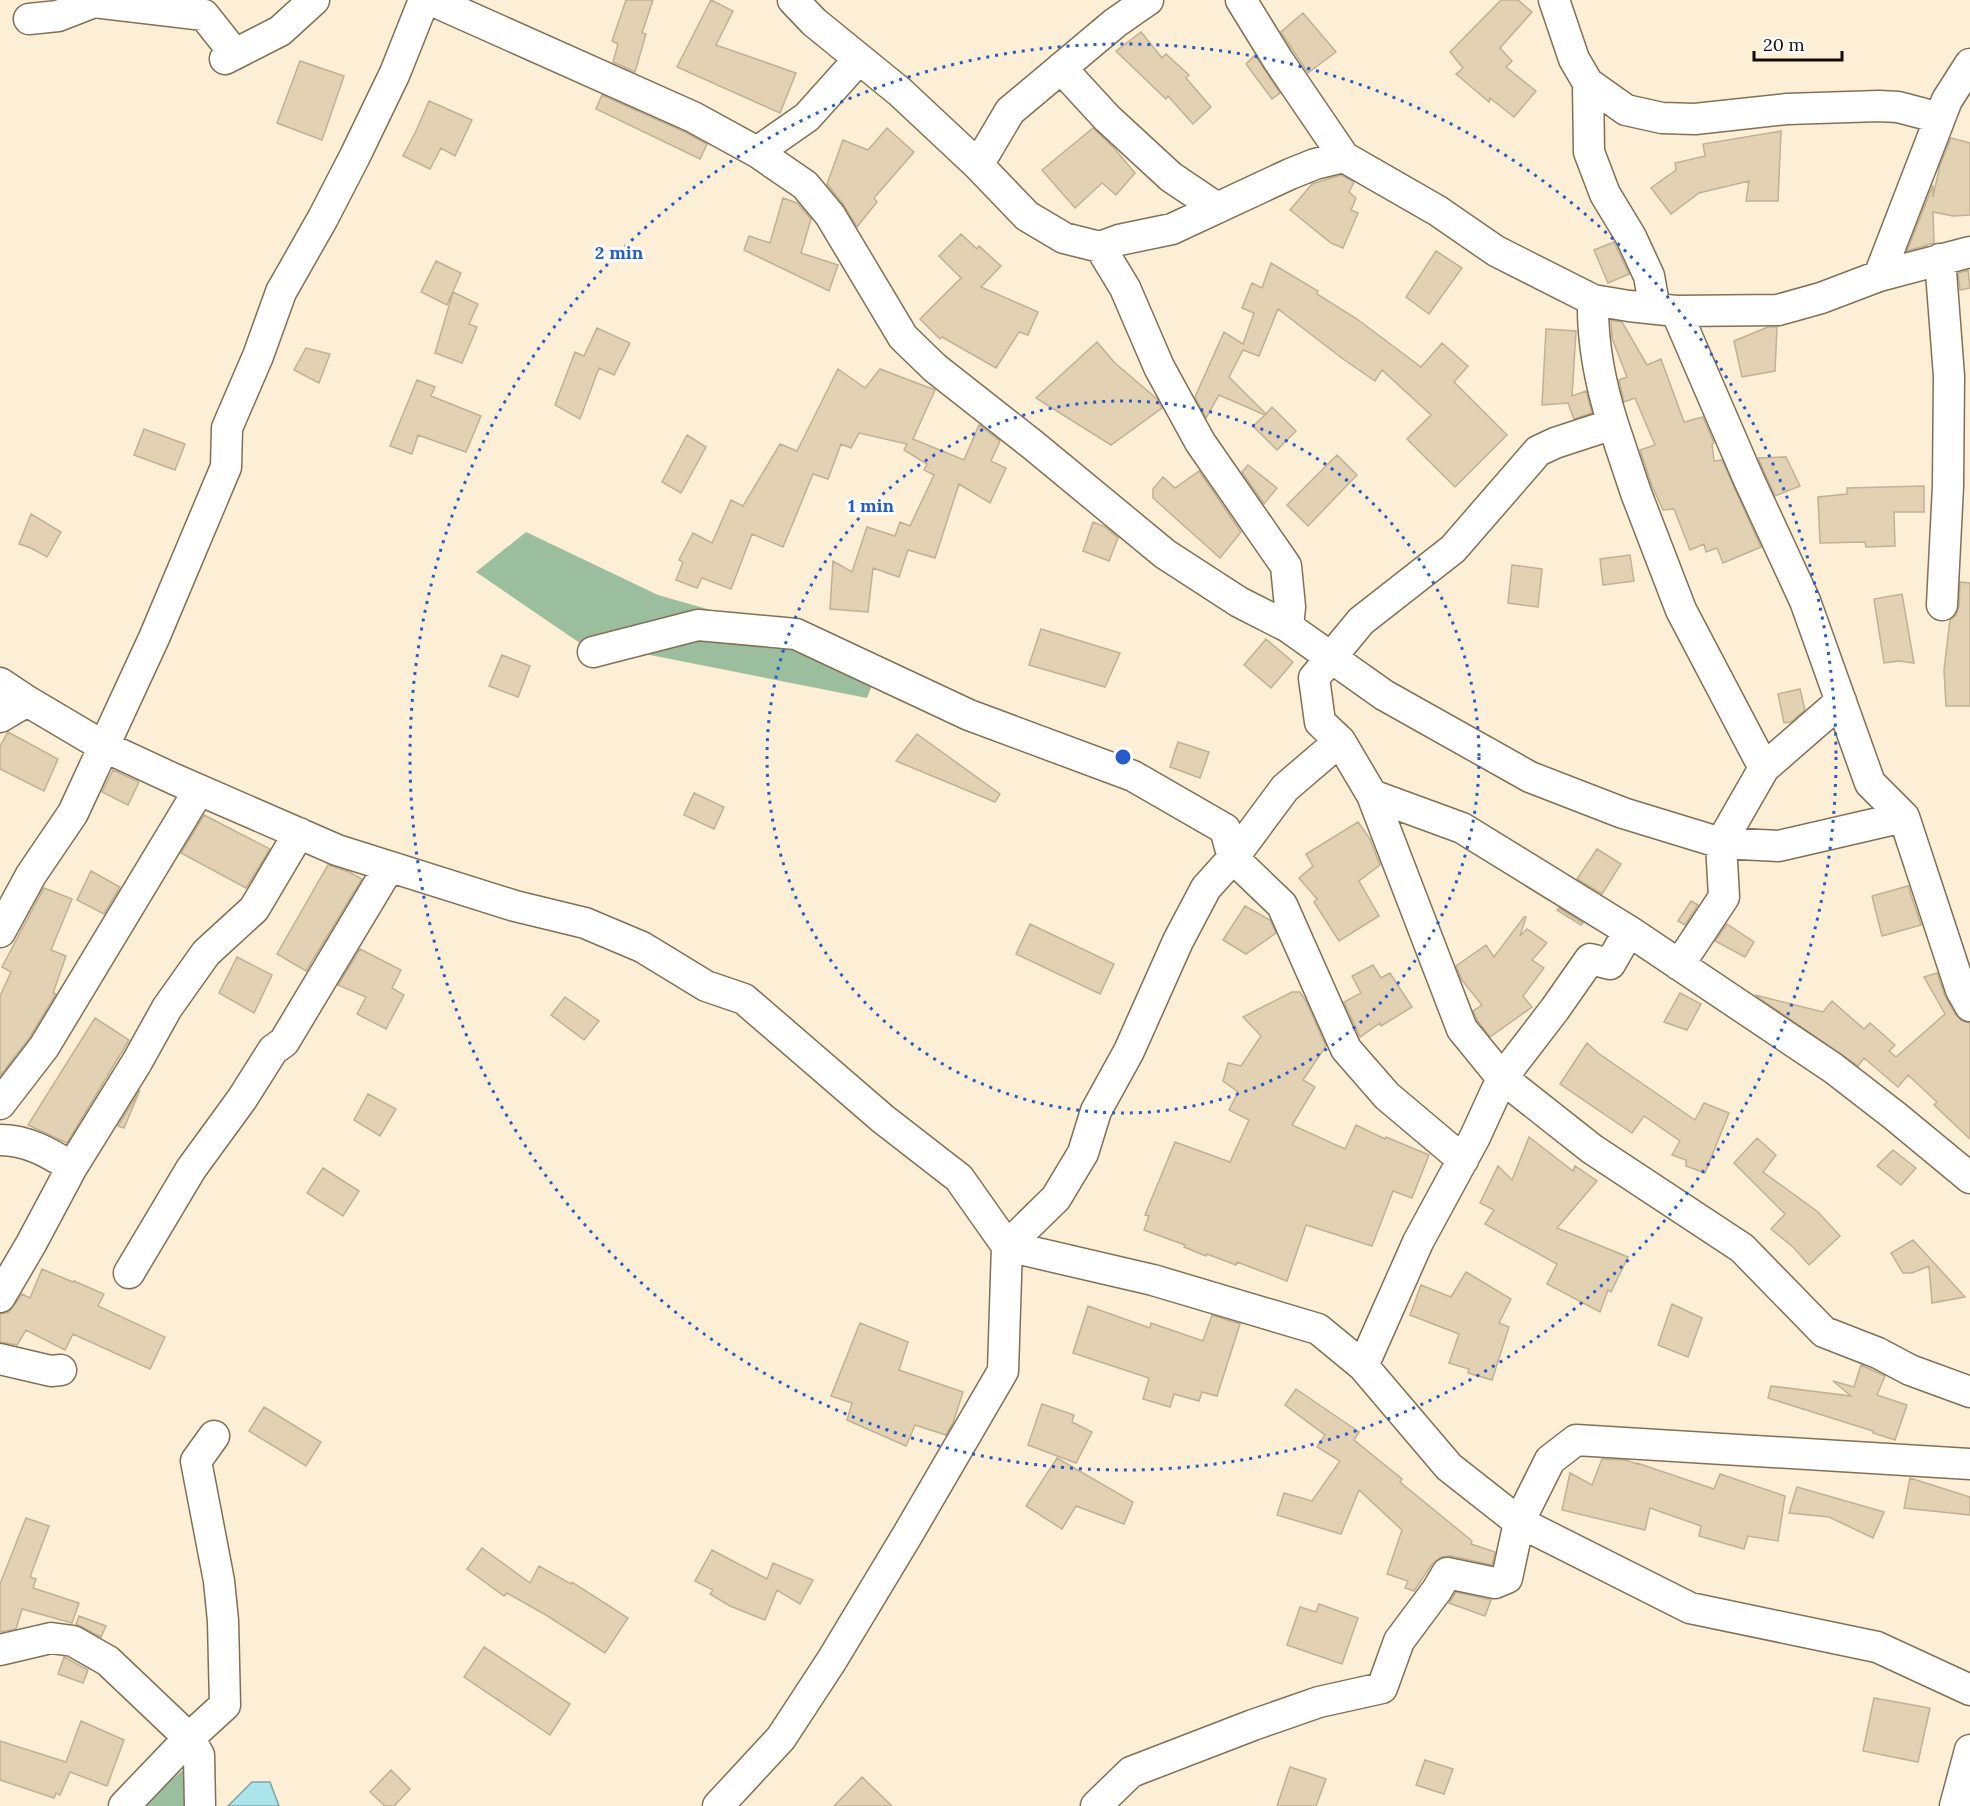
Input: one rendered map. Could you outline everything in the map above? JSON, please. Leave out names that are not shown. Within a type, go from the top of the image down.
[{"type":"street","points":[[29,19],[58,16],[94,2],[204,15],[230,57],[280,31],[314,0]]},
{"type":"street","points":[[0,932],[31,875],[73,813],[154,638],[226,467],[227,428],[258,356],[281,292],[355,156],[395,73],[424,0]]},
{"type":"street","points":[[431,0],[693,117],[756,152],[806,185],[830,215],[903,337],[934,368],[1033,444],[1165,554],[1239,602],[1288,627],[1384,695],[1530,777],[1623,813],[1720,843],[1779,846],[1904,817]]},
{"type":"street","points":[[793,0],[814,22],[900,92],[978,165],[1027,216],[1064,238],[1100,246],[1172,229],[1315,164],[1344,157]]},
{"type":"street","points":[[978,165],[1010,111],[1115,23],[1148,0]]},
{"type":"street","points":[[1241,0],[1278,60],[1344,157],[1438,212],[1496,251],[1593,300],[1666,310],[1778,310],[1821,298],[1879,276],[1970,252]]},
{"type":"street","points":[[1554,0],[1574,59],[1588,83],[1626,110],[1662,118],[1695,119],[1787,109],[1879,106],[1898,107],[1940,118]]},
{"type":"street","points":[[756,152],[807,117],[859,59]]},
{"type":"street","points":[[1879,276],[1947,100],[1970,64]]},
{"type":"street","points":[[1061,68],[1107,118],[1171,177],[1217,208]]},
{"type":"street","points":[[1588,83],[1589,152],[1605,194],[1631,237],[1805,601],[1870,783],[1904,817],[1967,995]]},
{"type":"street","points":[[1100,246],[1125,288],[1160,367],[1200,442],[1286,566],[1290,607],[1288,627]]},
{"type":"street","points":[[1940,259],[1948,376],[1948,486],[1942,605]]},
{"type":"street","points":[[1593,300],[1592,330],[1602,388],[1635,494],[1681,610],[1764,768]]},
{"type":"street","points":[[1613,424],[1538,451],[1452,549],[1361,621],[1314,678],[1320,722],[1340,741],[1372,795],[1462,1029],[1502,1078],[1592,1149],[1742,1248],[1824,1332],[1878,1353],[1910,1370],[1970,1392]]},
{"type":"street","points":[[593,652],[698,625],[796,634],[969,715],[1133,777],[1225,829],[1233,858],[1282,905],[1346,1049],[1387,1096],[1463,1160]]},
{"type":"street","points":[[0,683],[104,746],[337,850],[515,906],[585,923],[642,947],[706,986],[744,999],[883,1119],[959,1178],[1007,1246],[1004,1371],[832,1660],[781,1738],[718,1806]]},
{"type":"street","points":[[0,717],[27,701]]},
{"type":"street","points":[[1679,964],[1724,897],[1720,843],[1764,768],[1841,701]]},
{"type":"street","points":[[1007,1246],[1056,1198],[1083,1153],[1096,1111],[1129,1051],[1178,941],[1206,888],[1233,858],[1285,788],[1340,741]]},
{"type":"street","points":[[0,1104],[44,1047],[199,790]]},
{"type":"street","points":[[1372,795],[1462,828],[1629,930],[1833,1068],[1970,1178]]},
{"type":"street","points":[[0,1297],[32,1244],[72,1167],[137,1062],[167,1008],[207,953],[254,909],[299,832]]},
{"type":"street","points":[[129,1273],[191,1169],[242,1099],[273,1050],[284,1041],[389,867]]},
{"type":"street","points":[[1363,1366],[1418,1242],[1463,1160],[1502,1078],[1590,959],[1610,964],[1629,930]]},
{"type":"street","points":[[0,1140],[16,1140],[30,1144],[72,1167]]},
{"type":"street","points":[[1007,1246],[1153,1280],[1317,1329],[1363,1366],[1449,1467],[1519,1522],[1690,1608],[1877,1647],[1970,1690]]},
{"type":"street","points":[[0,1359],[51,1371],[61,1370]]},
{"type":"street","points":[[124,1806],[189,1738],[225,1705],[223,1621],[219,1581],[196,1461],[214,1436]]},
{"type":"street","points":[[1096,1806],[1131,1772],[1319,1702],[1382,1688],[1399,1641],[1447,1574],[1495,1582],[1507,1578],[1519,1522],[1550,1460],[1576,1440],[1970,1464]]},
{"type":"street","points":[[0,1650],[51,1638],[74,1641],[108,1662],[189,1738],[199,1755],[200,1806]]},
{"type":"street","points":[[1955,1806],[1970,1750]]},
{"type":"green space","points":[[526,532],[658,595],[882,659],[867,698],[645,654],[593,652],[476,572]]},
{"type":"green space","points":[[193,1761],[216,1767],[200,1806],[142,1806]]},
{"type":"water","points":[[252,1782],[270,1782],[279,1806],[228,1806]]},
{"type":"building","points":[[626,0],[653,0],[642,33],[646,34],[635,72],[613,62],[618,44],[612,41]]},
{"type":"building","points":[[711,0],[733,11],[716,45],[796,73],[780,113],[677,67]]},
{"type":"building","points":[[1501,0],[1518,0],[1532,12],[1500,48],[1512,61],[1506,67],[1536,91],[1514,117],[1490,98],[1489,102],[1456,74],[1463,68],[1450,52]]},
{"type":"building","points":[[1303,13],[1336,52],[1308,73],[1281,32]]},
{"type":"building","points":[[1141,32],[1162,58],[1166,54],[1189,75],[1186,78],[1211,107],[1193,124],[1168,96],[1166,99],[1116,51]]},
{"type":"building","points":[[1255,55],[1280,93],[1272,99],[1246,64]]},
{"type":"building","points":[[300,61],[344,76],[322,140],[277,123]]},
{"type":"building","points":[[602,95],[707,144],[700,159],[596,109]]},
{"type":"building","points":[[429,101],[472,120],[455,156],[441,148],[430,169],[403,156]]},
{"type":"building","points":[[887,128],[914,152],[874,198],[877,202],[857,227],[827,184],[843,140],[868,150]]},
{"type":"building","points":[[1093,128],[1135,173],[1116,195],[1102,183],[1075,208],[1042,170]]},
{"type":"building","points":[[1781,131],[1778,201],[1746,201],[1749,181],[1699,193],[1671,214],[1651,188],[1676,170],[1675,163],[1705,156],[1703,144]]},
{"type":"building","points":[[1951,138],[1970,143],[1970,215],[1953,216],[1933,212],[1934,243],[1907,251],[1933,185],[1933,197],[1940,165]]},
{"type":"building","points":[[1341,175],[1354,182],[1349,192],[1356,198],[1351,210],[1358,213],[1343,248],[1331,243],[1290,210],[1312,184]]},
{"type":"building","points":[[783,198],[797,203],[811,219],[801,253],[838,265],[829,291],[744,250],[749,236],[770,243]]},
{"type":"building","points":[[961,234],[977,249],[979,246],[1001,266],[981,287],[1038,312],[1028,335],[1019,332],[996,368],[942,337],[940,339],[920,319],[961,278],[939,256]]},
{"type":"building","points":[[1614,242],[1629,274],[1608,283],[1594,250]]},
{"type":"building","points":[[1436,251],[1462,268],[1429,314],[1406,297]]},
{"type":"building","points":[[436,261],[461,273],[447,305],[421,292]]},
{"type":"building","points":[[1271,263],[1318,291],[1317,294],[1357,319],[1421,367],[1442,343],[1468,366],[1454,382],[1507,435],[1455,487],[1407,439],[1431,415],[1382,370],[1375,381],[1278,309],[1259,356],[1243,350],[1229,377],[1266,414],[1272,407],[1296,431],[1277,450],[1253,426],[1265,415],[1219,395],[1206,418],[1195,397],[1224,332],[1243,344],[1254,313],[1242,308],[1252,283],[1262,288]]},
{"type":"building","points":[[1968,270],[1970,288],[1960,290],[1958,273]]},
{"type":"building","points":[[453,292],[478,304],[469,324],[477,327],[462,363],[435,353]]},
{"type":"building","points":[[1611,320],[1622,322],[1647,365],[1661,359],[1684,422],[1703,417],[1714,443],[1712,444],[1714,461],[1722,460],[1761,547],[1723,563],[1717,548],[1706,552],[1704,544],[1690,550],[1674,509],[1663,510],[1640,450],[1655,445],[1635,398],[1624,402],[1619,380],[1627,377],[1612,338]]},
{"type":"building","points":[[1768,327],[1777,327],[1775,371],[1742,377],[1734,341]]},
{"type":"building","points":[[597,328],[630,343],[614,375],[599,368],[580,419],[555,405],[575,352],[584,356]]},
{"type":"building","points":[[1546,329],[1576,331],[1572,396],[1586,391],[1592,413],[1574,419],[1568,403],[1542,405]]},
{"type":"building","points":[[1097,342],[1115,363],[1157,399],[1162,408],[1111,445],[1036,398]]},
{"type":"building","points":[[306,348],[330,354],[319,383],[294,370]]},
{"type":"building","points":[[838,369],[865,388],[880,369],[935,390],[913,439],[964,460],[979,425],[1000,441],[991,461],[1006,468],[990,503],[959,484],[935,558],[908,550],[899,577],[873,568],[868,612],[830,609],[833,561],[852,572],[867,527],[895,536],[900,522],[910,526],[934,475],[924,470],[927,464],[904,450],[907,444],[859,433],[851,448],[841,444],[828,479],[813,474],[783,547],[752,534],[731,589],[702,578],[697,588],[676,580],[683,562],[679,560],[693,533],[712,543],[731,500],[743,506],[780,444],[797,451]]},
{"type":"building","points":[[417,380],[435,387],[431,396],[481,416],[466,452],[418,435],[412,454],[390,446]]},
{"type":"building","points":[[144,429],[185,444],[175,470],[134,455]]},
{"type":"building","points":[[687,435],[706,447],[681,493],[662,482]]},
{"type":"building","points":[[1337,455],[1357,475],[1308,526],[1287,505]]},
{"type":"building","points":[[1786,457],[1800,486],[1775,496],[1758,458]]},
{"type":"building","points":[[1248,465],[1277,488],[1264,504],[1242,472]]},
{"type":"building","points":[[1199,471],[1241,532],[1220,558],[1153,498],[1153,489],[1163,477],[1175,488]]},
{"type":"building","points":[[1924,486],[1924,512],[1894,512],[1895,546],[1866,547],[1865,542],[1820,543],[1818,497],[1847,494],[1847,488]]},
{"type":"building","points":[[31,514],[61,532],[47,557],[19,544]]},
{"type":"building","points":[[1093,522],[1105,527],[1118,538],[1109,561],[1083,551]]},
{"type":"building","points":[[1630,555],[1634,581],[1603,585],[1600,559]]},
{"type":"building","points":[[1512,565],[1542,569],[1538,607],[1508,603]]},
{"type":"building","points":[[1960,582],[1970,583],[1970,706],[1946,706],[1944,670],[1950,620],[1956,615],[1959,606]]},
{"type":"building","points":[[1902,594],[1914,663],[1899,661],[1884,663],[1874,599]]},
{"type":"building","points":[[1041,629],[1120,653],[1105,687],[1029,665]]},
{"type":"building","points":[[1266,639],[1293,662],[1271,688],[1244,665]]},
{"type":"building","points":[[502,655],[530,666],[518,697],[489,686]]},
{"type":"building","points":[[1800,689],[1805,710],[1791,722],[1784,723],[1778,694]]},
{"type":"building","points":[[8,732],[58,759],[44,791],[0,769],[0,746]]},
{"type":"building","points":[[917,734],[1000,794],[995,802],[896,761]]},
{"type":"building","points":[[1178,742],[1209,752],[1200,778],[1170,767]]},
{"type":"building","points":[[113,770],[139,782],[128,805],[102,792]]},
{"type":"building","points":[[694,793],[724,807],[714,829],[684,815]]},
{"type":"building","points":[[204,815],[270,849],[246,888],[181,853]]},
{"type":"building","points":[[1358,822],[1370,839],[1380,865],[1359,881],[1379,916],[1339,941],[1314,902],[1317,899],[1299,878],[1313,866],[1306,854]]},
{"type":"building","points":[[1597,849],[1621,864],[1602,894],[1577,879]]},
{"type":"building","points":[[328,865],[362,879],[306,971],[277,954]]},
{"type":"building","points":[[91,871],[120,887],[104,914],[77,900]]},
{"type":"building","points":[[1908,886],[1921,925],[1882,936],[1872,896]]},
{"type":"building","points":[[44,888],[72,899],[51,950],[66,956],[53,993],[56,994],[30,1037],[0,1076],[0,996],[11,972],[2,967]]},
{"type":"building","points":[[1691,901],[1698,905],[1685,925],[1678,921]]},
{"type":"building","points":[[1245,906],[1270,920],[1276,933],[1246,954],[1223,940]]},
{"type":"building","points":[[1559,908],[1583,923],[1581,925],[1557,910]]},
{"type":"building","points":[[1526,917],[1520,936],[1527,929],[1547,943],[1532,960],[1544,968],[1523,996],[1532,1007],[1490,1037],[1473,1011],[1482,1005],[1462,980],[1456,966],[1486,945],[1494,957]]},
{"type":"building","points":[[1030,924],[1114,964],[1100,994],[1016,954]]},
{"type":"building","points":[[1727,924],[1754,942],[1745,957],[1715,941]]},
{"type":"building","points":[[360,949],[401,970],[392,988],[404,995],[386,1029],[357,1014],[366,997],[338,985]]},
{"type":"building","points":[[237,957],[272,975],[254,1013],[219,993]]},
{"type":"building","points":[[1373,965],[1381,978],[1390,973],[1412,1007],[1381,1026],[1380,1023],[1360,1037],[1344,1002],[1361,993],[1352,976]]},
{"type":"building","points":[[1937,973],[1945,996],[1955,1014],[1962,1021],[1970,1023],[1970,1139],[1934,1105],[1937,1102],[1908,1075],[1898,1087],[1864,1058],[1858,1066],[1755,995],[1823,1012],[1832,1001],[1864,1029],[1870,1023],[1895,1045],[1889,1051],[1896,1057],[1945,1014],[1924,977]]},
{"type":"building","points":[[1292,992],[1300,992],[1306,1001],[1326,1046],[1303,1080],[1315,1087],[1292,1125],[1345,1149],[1356,1125],[1385,1139],[1386,1137],[1429,1155],[1412,1198],[1393,1191],[1372,1246],[1306,1225],[1287,1281],[1237,1262],[1236,1265],[1207,1254],[1206,1256],[1184,1247],[1185,1245],[1144,1230],[1149,1216],[1145,1215],[1175,1142],[1230,1162],[1249,1120],[1229,1110],[1238,1092],[1223,1081],[1228,1063],[1241,1066],[1261,1036],[1243,1017]]},
{"type":"building","points":[[1680,993],[1701,1004],[1687,1030],[1664,1022]]},
{"type":"building","points":[[565,997],[599,1021],[584,1040],[551,1015]]},
{"type":"building","points":[[95,1018],[129,1040],[67,1143],[28,1125]]},
{"type":"building","points":[[1587,1043],[1695,1120],[1704,1103],[1729,1113],[1705,1173],[1686,1166],[1686,1160],[1672,1155],[1680,1141],[1644,1116],[1632,1133],[1560,1084]]},
{"type":"building","points":[[140,1090],[124,1128],[118,1126]]},
{"type":"building","points":[[368,1094],[396,1109],[380,1136],[354,1120]]},
{"type":"building","points":[[1529,1137],[1573,1171],[1575,1166],[1597,1181],[1557,1228],[1628,1257],[1611,1292],[1608,1290],[1600,1312],[1547,1284],[1557,1264],[1485,1224],[1494,1210],[1480,1203],[1498,1166],[1512,1180]]},
{"type":"building","points":[[1757,1138],[1776,1155],[1763,1172],[1818,1212],[1840,1236],[1809,1265],[1794,1248],[1771,1229],[1785,1214],[1734,1163]]},
{"type":"building","points":[[1893,1150],[1916,1168],[1901,1185],[1877,1166]]},
{"type":"building","points":[[323,1168],[359,1191],[343,1216],[307,1193]]},
{"type":"building","points":[[1913,1240],[1965,1297],[1932,1303],[1929,1266],[1912,1273],[1903,1273],[1891,1253]]},
{"type":"building","points":[[42,1269],[104,1294],[98,1306],[165,1337],[150,1369],[73,1334],[65,1350],[26,1330],[17,1345],[0,1342],[0,1314],[9,1312],[22,1294],[30,1298]]},
{"type":"building","points":[[1466,1272],[1511,1299],[1499,1323],[1509,1327],[1492,1380],[1468,1373],[1469,1369],[1449,1363],[1459,1334],[1410,1315],[1421,1285],[1451,1297]]},
{"type":"building","points":[[1672,1304],[1702,1318],[1688,1357],[1658,1345]]},
{"type":"building","points":[[1088,1306],[1150,1328],[1151,1323],[1203,1341],[1212,1315],[1240,1324],[1217,1396],[1202,1392],[1199,1401],[1174,1394],[1170,1407],[1143,1399],[1149,1378],[1073,1353]]},
{"type":"building","points":[[860,1323],[908,1342],[899,1370],[963,1392],[953,1423],[946,1435],[915,1425],[906,1446],[847,1420],[852,1403],[831,1396]]},
{"type":"building","points":[[1861,1365],[1885,1376],[1877,1395],[1907,1405],[1895,1440],[1768,1398],[1771,1386],[1851,1396],[1833,1381],[1854,1387]]},
{"type":"building","points":[[1296,1389],[1359,1432],[1354,1440],[1402,1479],[1400,1482],[1472,1541],[1471,1544],[1495,1552],[1492,1565],[1451,1556],[1441,1557],[1432,1564],[1414,1591],[1405,1588],[1408,1581],[1387,1574],[1402,1530],[1359,1490],[1341,1534],[1277,1515],[1284,1493],[1312,1501],[1340,1461],[1317,1447],[1325,1435],[1285,1405]]},
{"type":"building","points":[[1042,1404],[1074,1415],[1072,1422],[1092,1432],[1076,1463],[1028,1445]]},
{"type":"building","points":[[264,1407],[321,1442],[306,1466],[249,1431]]},
{"type":"building","points":[[1057,1458],[1133,1502],[1124,1524],[1076,1506],[1062,1529],[1026,1506]]},
{"type":"building","points":[[1602,1459],[1626,1460],[1714,1489],[1720,1474],[1785,1496],[1778,1541],[1748,1536],[1744,1549],[1699,1536],[1701,1526],[1650,1508],[1645,1530],[1562,1510],[1570,1473],[1592,1485]]},
{"type":"building","points":[[1910,1478],[1970,1497],[1970,1515],[1904,1508]]},
{"type":"building","points":[[1797,1487],[1884,1512],[1873,1538],[1829,1517],[1789,1513]]},
{"type":"building","points":[[26,1518],[49,1526],[30,1577],[36,1579],[33,1588],[79,1603],[72,1623],[22,1609],[16,1629],[0,1632],[0,1584]]},
{"type":"building","points":[[482,1548],[530,1583],[539,1566],[571,1584],[572,1582],[628,1618],[605,1653],[546,1615],[507,1593],[504,1596],[467,1569]]},
{"type":"building","points":[[712,1550],[767,1579],[773,1563],[813,1580],[800,1604],[777,1590],[765,1620],[730,1606],[710,1594],[713,1590],[695,1581]]},
{"type":"building","points":[[1456,1592],[1491,1600],[1485,1616],[1449,1603]]},
{"type":"building","points":[[1319,1604],[1358,1618],[1342,1664],[1287,1645],[1300,1607],[1316,1612]]},
{"type":"building","points":[[79,1616],[106,1626],[101,1637],[76,1624]]},
{"type":"building","points":[[484,1647],[570,1704],[550,1735],[464,1677]]},
{"type":"building","points":[[64,1657],[88,1670],[83,1683],[58,1674]]},
{"type":"building","points":[[1874,1698],[1930,1708],[1918,1762],[1863,1751]]},
{"type":"building","points":[[81,1721],[124,1740],[107,1786],[70,1772],[60,1795],[56,1793],[54,1798],[0,1780],[0,1741],[66,1762]]},
{"type":"building","points":[[1425,1760],[1453,1769],[1444,1794],[1416,1785]]},
{"type":"building","points":[[1290,1767],[1326,1779],[1316,1806],[1277,1806]]},
{"type":"building","points":[[391,1770],[410,1789],[394,1806],[385,1806],[370,1792]]},
{"type":"building","points":[[862,1777],[892,1806],[834,1806]]}]
